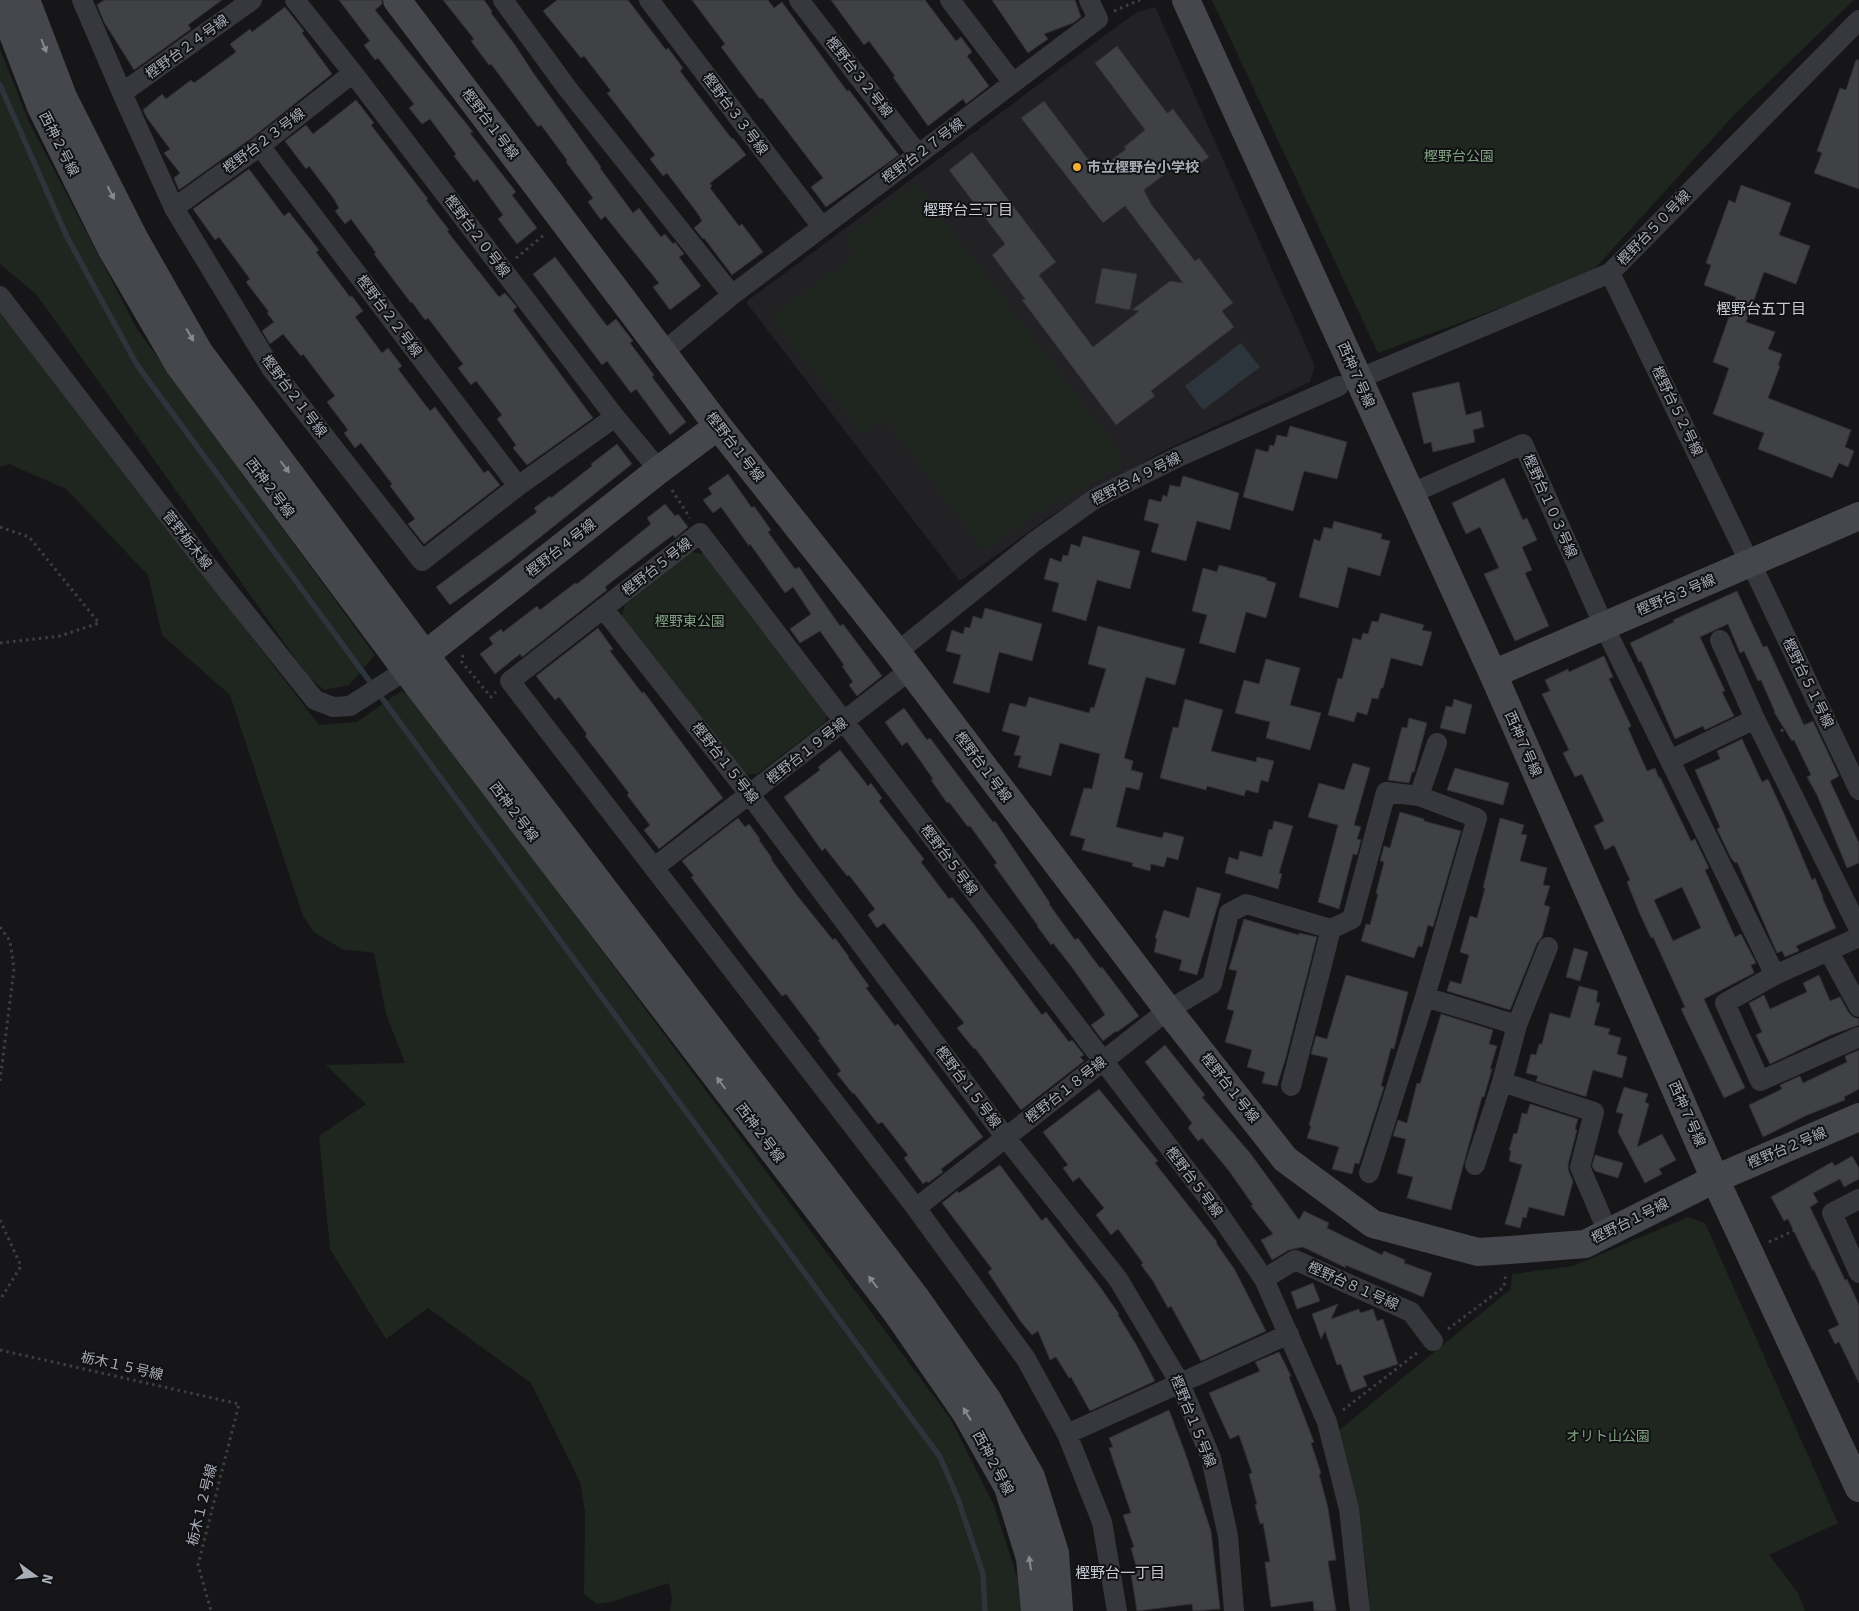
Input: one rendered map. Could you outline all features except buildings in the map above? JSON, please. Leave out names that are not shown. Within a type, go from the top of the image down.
[{"type":"street","name":"西神２号線","points":[[0,0],[40,107],[112,250],[179,365],[406,669],[897,1313],[966,1413],[1008,1487],[1030,1558],[1035,1611]]},
{"type":"street","name":"西神２号線","points":[[26,0],[63,97],[134,238],[199,352],[406,669],[916,1298],[986,1400],[1031,1477],[1054,1553],[1059,1611]]},
{"type":"street","name":"樫野台２１号線","points":[[82,0],[174,208],[271,368],[422,561],[518,486],[615,417]]},
{"type":"street","name":"樫野台２４号線","points":[[122,93],[252,0]]},
{"type":"street","name":"樫野台２０号線","points":[[295,0],[353,73],[615,417],[659,470]]},
{"type":"street","name":"樫野台１号線","points":[[397,0],[718,426],[896,651],[908,657],[1168,1010],[1285,1159],[1373,1224],[1478,1252],[1584,1244],[1715,1179]]},
{"type":"street","points":[[503,0],[567,88],[732,295]]},
{"type":"street","name":"樫野台３３号線","points":[[649,0],[822,227]]},
{"type":"street","name":"樫野台３２号線","points":[[799,0],[918,154]]},
{"type":"street","points":[[950,0],[1013,83]]},
{"type":"street","points":[[1089,0],[1098,19]]},
{"type":"street","name":"西神７号線","points":[[1186,0],[1493,674],[1715,1179],[1859,1488]]},
{"type":"street","name":"樫野台２７号線","points":[[662,353],[732,295],[1098,19]]},
{"type":"street","name":"樫野台５０号線","points":[[1370,374],[1610,273],[1859,20]]},
{"type":"street","name":"樫野台２３号線","points":[[174,208],[260,146],[353,73]]},
{"type":"street","name":"樫野台２２号線","points":[[260,146],[518,486]]},
{"type":"street","name":"樫野台５２号線","points":[[1610,273],[1743,549]]},
{"type":"street","name":"菅野栃木線","points":[[0,296],[195,550],[315,700],[333,707],[350,706],[406,669]]},
{"type":"street","name":"樫野台４９号線","points":[[908,657],[1034,542],[1096,498],[1178,457],[1339,386]]},
{"type":"street","name":"樫野台４号線","points":[[406,669],[659,470],[718,426]]},
{"type":"street","name":"樫野台１０３号線","points":[[1410,494],[1523,444],[1604,626]]},
{"type":"street","name":"樫野台３号線","points":[[1493,674],[1859,516]]},
{"type":"street","name":"樫野台５号線","points":[[510,681],[700,534],[1208,1198],[1264,1279],[1327,1422],[1349,1509],[1360,1611]]},
{"type":"street","name":"樫野台５１号線","points":[[1757,576],[1859,790]]},
{"type":"street","name":"樫野台１５号線","points":[[604,608],[750,795],[1006,1138],[1118,1279],[1180,1383],[1211,1458],[1228,1536],[1234,1611]]},
{"type":"street","points":[[1604,626],[1775,975]]},
{"type":"street","points":[[1720,640],[1764,738],[1859,929]]},
{"type":"street","name":"樫野台１９号線","points":[[655,867],[844,722],[908,657]]},
{"type":"street","points":[[510,681],[916,1208],[1026,1359],[1067,1434],[1102,1522],[1117,1611]]},
{"type":"street","points":[[1670,760],[1755,719]]},
{"type":"street","points":[[1419,796],[1437,743]]},
{"type":"street","points":[[1290,1086],[1331,929],[1352,919],[1386,792],[1419,796],[1477,818],[1425,997],[1369,1173]]},
{"type":"street","name":"樫野台１８号線","points":[[916,1208],[1168,1010],[1212,984],[1229,913],[1246,904],[1331,929]]},
{"type":"street","points":[[1859,937],[1775,975],[1725,1002],[1760,1081],[1859,1036]]},
{"type":"street","points":[[1475,1165],[1502,1082],[1516,1025],[1548,947]]},
{"type":"street","points":[[1829,952],[1859,1007]]},
{"type":"street","points":[[1425,997],[1516,1025]]},
{"type":"street","points":[[1502,1082],[1594,1112],[1580,1167],[1608,1232]]},
{"type":"street","name":"樫野台２号線","points":[[1715,1179],[1859,1117]]},
{"type":"street","points":[[1859,1199],[1832,1213],[1859,1273]]},
{"type":"street","name":"樫野台８１号線","points":[[1264,1279],[1295,1260],[1411,1312],[1432,1341]]},
{"type":"street","points":[[1067,1434],[1289,1334]]},
{"type":"path","points":[[1098,19],[1140,0]]},
{"type":"path","points":[[502,269],[563,220]]},
{"type":"path","points":[[659,470],[700,534]]},
{"type":"path","points":[[0,527],[29,537],[99,623],[60,636],[0,643]]},
{"type":"path","points":[[456,630],[466,643],[462,661],[491,697],[510,681]]},
{"type":"path","points":[[1764,738],[1822,713]]},
{"type":"path","points":[[0,927],[10,941],[14,969],[0,1080]]},
{"type":"path","points":[[1749,1252],[1832,1213]]},
{"type":"path","points":[[0,1220],[21,1266],[0,1300]]},
{"type":"path","name":"栃木１５号線","points":[[0,1350],[239,1404]]},
{"type":"path","name":"栃木１２号線","points":[[211,1611],[198,1565],[239,1404]]},
{"type":"shaded area","name":"市立樫野台小学校","points":[[1155,7],[1315,366],[1310,382],[1163,451],[1054,514],[960,581],[746,302],[1137,12]]},
{"type":"shaded area","points":[[1241,343],[1260,367],[1203,410],[1185,386]]},
{"type":"green space","name":"樫野台公園","points":[[1212,0],[1854,0],[1734,115],[1589,275],[1378,353]]},
{"type":"green space","points":[[0,49],[29,122],[137,329],[375,655],[349,685],[324,690],[308,676],[36,294],[0,264]]},
{"type":"green space","points":[[916,183],[1121,454],[1123,466],[1044,508],[984,551],[885,418],[861,433],[771,317],[855,256],[845,238]]},
{"type":"green space","points":[[0,309],[319,725],[357,722],[401,691],[412,696],[950,1418],[994,1505],[1018,1580],[1021,1611],[670,1611],[672,1598],[669,1583],[611,1602],[597,1604],[584,1594],[585,1512],[580,1482],[531,1383],[428,1308],[386,1339],[330,1249],[319,1136],[366,1104],[326,1065],[405,1063],[386,1014],[374,953],[342,949],[314,932],[303,916],[230,695],[162,635],[148,575],[66,489],[9,464],[0,467]]},
{"type":"green space","name":"樫野東公園","points":[[691,552],[707,554],[827,715],[825,722],[757,774],[744,774],[621,618],[625,605]]},
{"type":"green space","name":"オリト山公園","points":[[1688,1217],[1705,1223],[1838,1523],[1769,1555],[1798,1593],[1805,1611],[1370,1611],[1363,1543],[1338,1431],[1511,1289],[1512,1274],[1573,1266]]},
{"type":"waterway","points":[[0,85],[67,237],[137,365],[940,1457],[958,1499],[983,1574],[985,1611]]},
{"type":"place","name":"市立樫野台小学校","points":[[1077,167]]},
{"type":"district","name":"樫野台三丁目","points":[[968,210]]},
{"type":"district","name":"樫野台五丁目","points":[[1761,309]]},
{"type":"district","name":"樫野台一丁目","points":[[1120,1573]]}]
